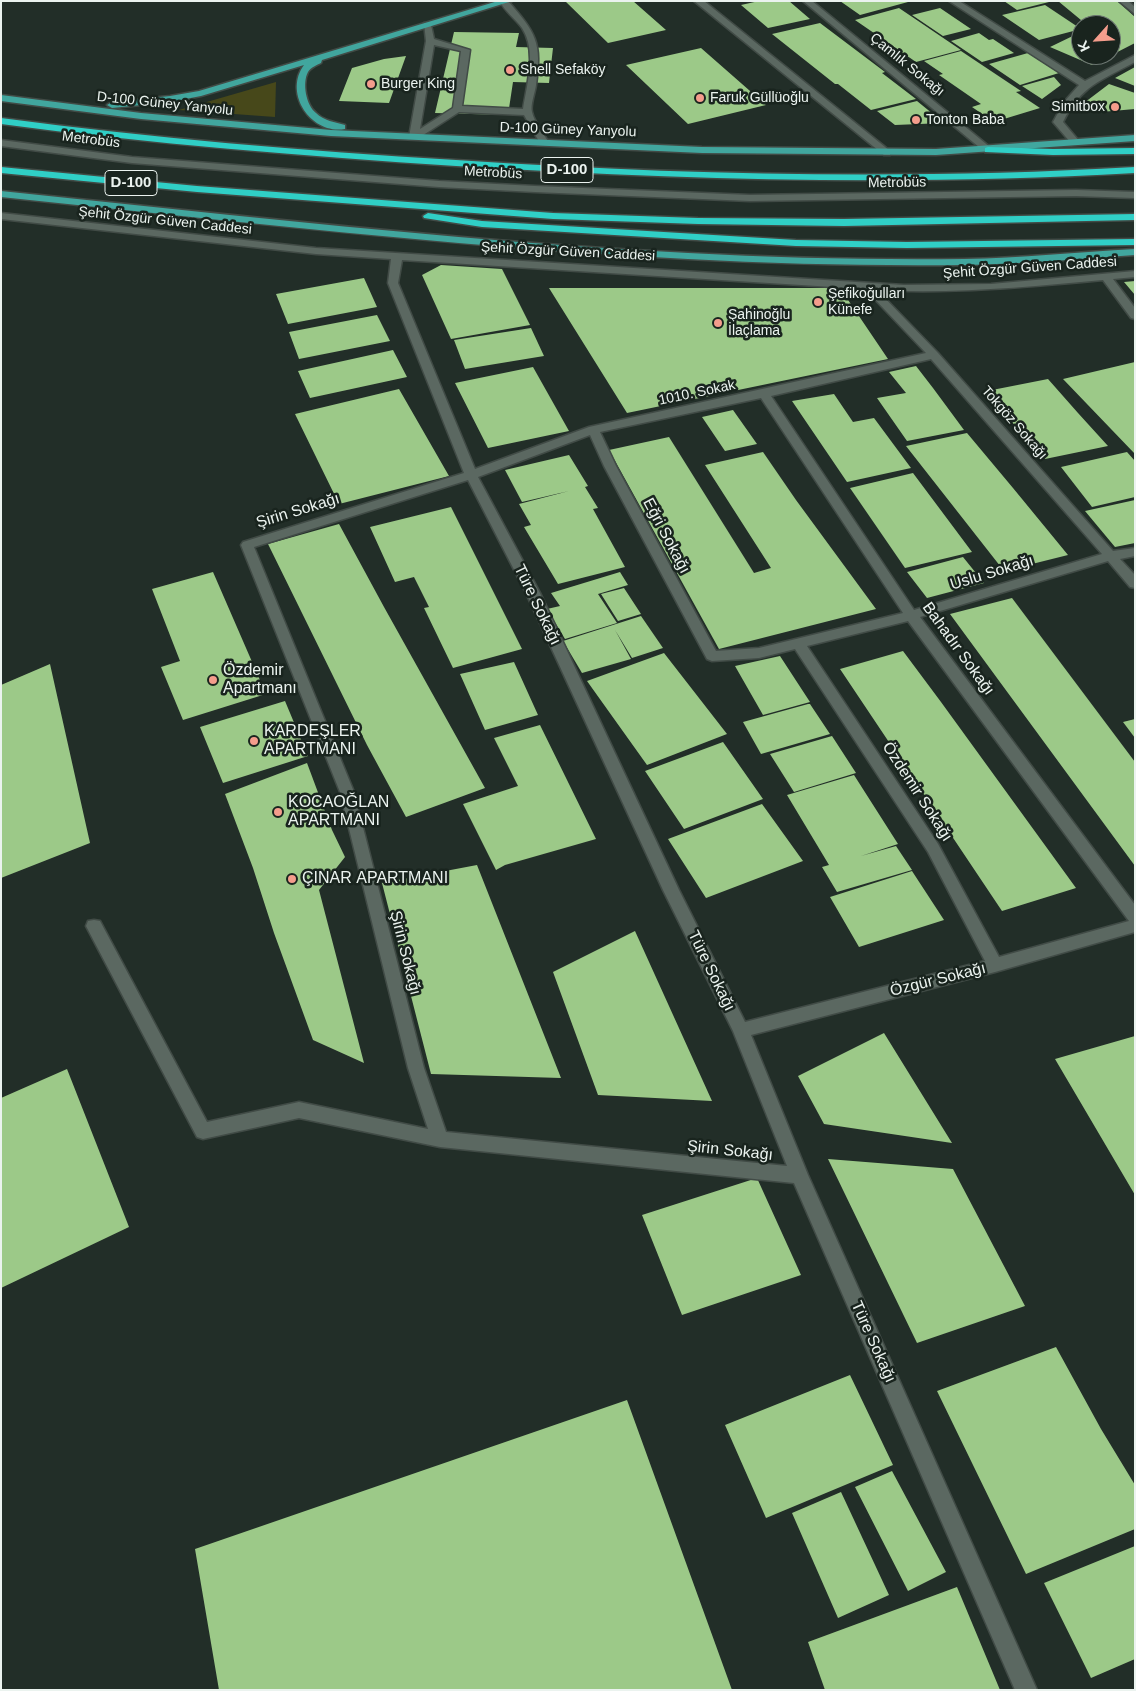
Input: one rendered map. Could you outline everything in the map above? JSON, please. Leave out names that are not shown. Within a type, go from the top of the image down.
[{"type":"highway","name":"D-100","points":[[1,121],[248,149],[565,170],[806,177],[938,177],[1135,170]]},
{"type":"highway","points":[[988,150],[1053,152],[1135,150]]},
{"type":"highway","name":"D-100","points":[[1,170],[188,189],[550,216],[677,221],[978,222],[1135,217]]},
{"type":"highway","points":[[364,202],[417,215],[482,224],[796,243],[917,245],[1135,242]]},
{"type":"main road","points":[[63,106],[125,105],[200,93],[506,2]]},
{"type":"main road","points":[[350,49],[308,66],[304,72],[302,85],[306,108],[312,115],[324,123],[414,137]]},
{"type":"main road","name":"D-100 Güney Yanyolu","points":[[1,98],[223,125],[376,136],[544,144],[887,153],[988,150],[1023,145],[1135,138]]},
{"type":"main road","points":[[1,194],[402,236],[676,255],[872,262],[967,262],[1135,252]]},
{"type":"street","points":[[698,1],[887,153]]},
{"type":"street","name":"Çamlık Sokağı","points":[[808,1],[988,150]]},
{"type":"street","points":[[953,1],[1085,85]]},
{"type":"street","points":[[1123,1],[1135,12]]},
{"type":"street","points":[[506,2],[524,25],[532,40],[532,70],[527,112],[544,144]]},
{"type":"street","points":[[414,137],[430,41],[427,26]]},
{"type":"street","points":[[430,41],[466,50],[456,109]]},
{"type":"street","points":[[1074,141],[1058,122],[1067,104],[1085,85],[1135,58]]},
{"type":"street","points":[[414,137],[456,109],[527,112]]},
{"type":"street","name":"Metrobüs","points":[[1,143],[132,160],[410,182],[525,188],[750,198],[1076,193],[1135,196]]},
{"type":"street","name":"Metrobüs","points":[[1076,193],[1135,186]]},
{"type":"street","name":"Şehit Özgür Güven Caddesi","points":[[1,216],[316,251],[922,288],[982,288],[1135,274]]},
{"type":"street","points":[[670,272],[676,255]]},
{"type":"street","name":"Türe Sokağı","points":[[397,256],[393,283],[471,475],[533,592],[671,890],[741,1030],[800,1175],[1026,1690]]},
{"type":"street","points":[[1105,276],[1135,316]]},
{"type":"street","name":"Tokgöz Sokağı","points":[[867,285],[934,355],[1135,584]]},
{"type":"street","name":"1010. Sokak","points":[[471,475],[593,430],[764,394],[934,355]]},
{"type":"street","name":"Bahadır Sokağı","points":[[764,394],[911,615],[1135,917]]},
{"type":"street","name":"Eğri Sokağı","points":[[593,430],[610,466],[712,656]]},
{"type":"street","name":"Şirin Sokağı","points":[[471,475],[247,545],[347,792],[416,1068],[440,1139],[800,1175]]},
{"type":"street","name":"Uslu Sokağı","points":[[712,656],[759,653],[799,644],[911,615],[1110,556],[1135,552]]},
{"type":"street","name":"Özdemir Sokağı","points":[[799,644],[933,848],[994,965]]},
{"type":"street","points":[[94,926],[203,1131],[299,1110],[440,1139]]},
{"type":"street","name":"Özgür Sokağı","points":[[741,1030],[994,965],[1135,926]]},
{"type":"shaded area","points":[[276,82],[275,117],[179,110]]},
{"type":"building","points":[[565,1],[633,1],[666,30],[608,43]]},
{"type":"building","points":[[759,1],[789,1],[810,19],[768,28],[741,5]]},
{"type":"building","points":[[840,1],[908,1],[908,2],[860,15]]},
{"type":"building","points":[[1004,1],[1049,1],[1049,2],[1017,10]]},
{"type":"building","points":[[1058,1],[1117,1],[1135,17],[1135,43],[1121,50],[1121,15],[1075,15]]},
{"type":"building","points":[[1045,5],[1071,22],[1071,32],[1039,40],[1002,15]]},
{"type":"building","points":[[899,8],[961,50],[916,62],[855,20]]},
{"type":"building","points":[[940,8],[971,29],[943,36],[912,15]]},
{"type":"building","points":[[820,23],[885,72],[882,73],[916,99],[871,110],[772,34]]},
{"type":"building","points":[[454,32],[519,33],[516,47],[553,48],[549,83],[513,82],[508,115],[435,113]]},
{"type":"building","points":[[979,33],[989,40],[993,39],[1014,53],[982,62],[951,41]]},
{"type":"building","points":[[1071,37],[1071,56],[1050,47]]},
{"type":"building","points":[[701,48],[766,105],[688,124],[626,65]]},
{"type":"building","points":[[961,51],[1021,91],[1016,92],[1040,108],[994,122],[972,107],[981,104],[939,75],[943,74],[924,61]]},
{"type":"building","points":[[1028,53],[1059,73],[1020,85],[989,64]]},
{"type":"building","name":"Burger King","points":[[406,56],[389,103],[339,101],[352,68],[384,59]]},
{"type":"building","points":[[1135,67],[1135,86],[1115,78]]},
{"type":"building","points":[[1054,77],[1061,85],[1042,99],[1022,86]]},
{"type":"building","points":[[1109,84],[1135,93],[1135,109],[1101,112],[1080,106]]},
{"type":"building","points":[[917,101],[944,123],[895,125],[877,111]]},
{"type":"building","points":[[441,265],[502,269],[530,325],[451,339],[422,275]]},
{"type":"building","points":[[364,278],[377,307],[288,324],[276,294]]},
{"type":"building","points":[[1135,281],[1135,295],[1124,282]]},
{"type":"building","name":"Şahinoğlu İlaçlama","points":[[549,288],[840,288],[888,359],[627,413]]},
{"type":"building","points":[[377,315],[390,341],[299,359],[289,332]]},
{"type":"building","points":[[531,328],[544,356],[465,369],[454,340]]},
{"type":"building","points":[[393,350],[407,377],[310,398],[298,371]]},
{"type":"building","points":[[1135,362],[1135,454],[1063,379]]},
{"type":"building","points":[[916,366],[964,430],[907,441],[877,398],[906,393],[889,372]]},
{"type":"building","points":[[533,367],[569,431],[488,448],[455,383]]},
{"type":"building","points":[[1048,379],[1108,446],[1045,459],[987,391]]},
{"type":"building","points":[[399,389],[449,476],[339,504],[295,414]]},
{"type":"building","points":[[834,394],[853,422],[874,418],[911,468],[847,482],[792,401]]},
{"type":"building","points":[[733,410],[757,444],[725,451],[702,417]]},
{"type":"building","points":[[967,433],[1068,555],[1004,571],[906,446]]},
{"type":"building","points":[[669,437],[754,573],[771,568],[705,465],[763,452],[876,609],[719,649],[609,450]]},
{"type":"building","points":[[1127,452],[1135,461],[1135,497],[1092,507],[1061,467]]},
{"type":"building","points":[[569,455],[588,486],[585,487],[598,508],[593,509],[625,567],[558,584],[524,527],[531,525],[519,504],[569,491],[522,502],[505,470]]},
{"type":"building","points":[[913,473],[972,552],[905,568],[850,488]]},
{"type":"building","points":[[1135,500],[1135,543],[1115,547],[1085,511]]},
{"type":"building","points":[[451,507],[522,649],[453,668],[424,608],[429,607],[414,577],[395,582],[370,527]]},
{"type":"building","points":[[339,524],[485,788],[406,817],[367,745],[268,544]]},
{"type":"building","points":[[963,557],[984,583],[927,598],[907,572]]},
{"type":"building","points":[[213,572],[266,694],[183,720],[161,667],[180,661],[152,589]]},
{"type":"building","points":[[620,572],[628,585],[598,594],[617,623],[565,639],[547,609],[560,606],[551,593]]},
{"type":"building","points":[[624,588],[641,614],[618,621],[601,594]]},
{"type":"building","points":[[1012,598],[1135,762],[1135,866],[950,614]]},
{"type":"building","points":[[641,616],[663,648],[632,658],[615,630],[631,659],[582,673],[563,641]]},
{"type":"building","points":[[903,651],[1076,888],[1002,911],[840,669]]},
{"type":"building","points":[[664,653],[727,734],[647,765],[587,681]]},
{"type":"building","points":[[780,656],[810,702],[763,715],[735,666]]},
{"type":"building","points":[[514,662],[538,715],[485,730],[460,674]]},
{"type":"building","points":[[50,664],[90,843],[1,878],[1,685]]},
{"type":"building","name":"KARDEŞLER APARTMANI","points":[[285,701],[308,756],[223,783],[200,727]]},
{"type":"building","points":[[810,704],[830,734],[761,754],[743,722]]},
{"type":"building","points":[[1135,719],[1135,738],[1123,722]]},
{"type":"building","points":[[540,725],[596,839],[505,865],[496,870],[463,804],[518,786],[494,738]]},
{"type":"building","points":[[832,736],[856,773],[794,792],[770,754]]},
{"type":"building","points":[[723,742],[763,799],[684,829],[645,771]]},
{"type":"building","points":[[307,763],[332,830],[345,857],[319,890],[364,1063],[313,1040],[225,794]]},
{"type":"building","points":[[854,775],[898,844],[861,856],[896,846],[912,870],[837,892],[822,867],[829,865],[787,795]]},
{"type":"building","points":[[762,804],[803,861],[706,898],[668,839]]},
{"type":"building","points":[[477,865],[561,1078],[431,1074],[382,883]]},
{"type":"building","points":[[912,871],[944,920],[859,947],[830,897]]},
{"type":"building","points":[[635,931],[712,1101],[598,1095],[553,972]]},
{"type":"building","points":[[884,1033],[952,1143],[824,1124],[798,1076]]},
{"type":"building","points":[[1135,1036],[1135,1195],[1055,1059]]},
{"type":"building","points":[[67,1069],[129,1227],[1,1288],[1,1098]]},
{"type":"building","points":[[828,1159],[953,1169],[1025,1306],[917,1343]]},
{"type":"building","points":[[757,1178],[801,1275],[682,1315],[642,1215]]},
{"type":"building","points":[[1056,1347],[1101,1429],[1135,1485],[1135,1529],[1026,1574],[937,1391]]},
{"type":"building","points":[[850,1375],[893,1465],[766,1518],[725,1425]]},
{"type":"building","points":[[627,1400],[732,1690],[219,1690],[195,1549]]},
{"type":"building","points":[[892,1471],[946,1572],[908,1591],[855,1487]]},
{"type":"building","points":[[841,1492],[889,1595],[838,1618],[792,1513]]},
{"type":"building","points":[[1135,1546],[1135,1659],[1091,1678],[1044,1583]]},
{"type":"building","points":[[957,1587],[1000,1690],[825,1690],[808,1642]]},
{"type":"place","name":"Shell Sefaköy","points":[[510,70]]},
{"type":"place","name":"Burger King","points":[[371,84]]},
{"type":"place","name":"Faruk Güllüoğlu","points":[[700,98]]},
{"type":"place","name":"Simitbox","points":[[1115,107]]},
{"type":"place","name":"Tonton Baba","points":[[916,120]]},
{"type":"place","name":"Şefikoğulları Künefe","points":[[818,302]]},
{"type":"place","name":"Şahinoğlu İlaçlama","points":[[718,323]]},
{"type":"place","name":"Özdemir Apartmanı","points":[[213,680]]},
{"type":"place","name":"KARDEŞLER APARTMANI","points":[[254,741]]},
{"type":"place","name":"KOCAOĞLAN APARTMANI","points":[[278,812]]},
{"type":"place","name":"ÇINAR APARTMANI","points":[[292,879]]}]
